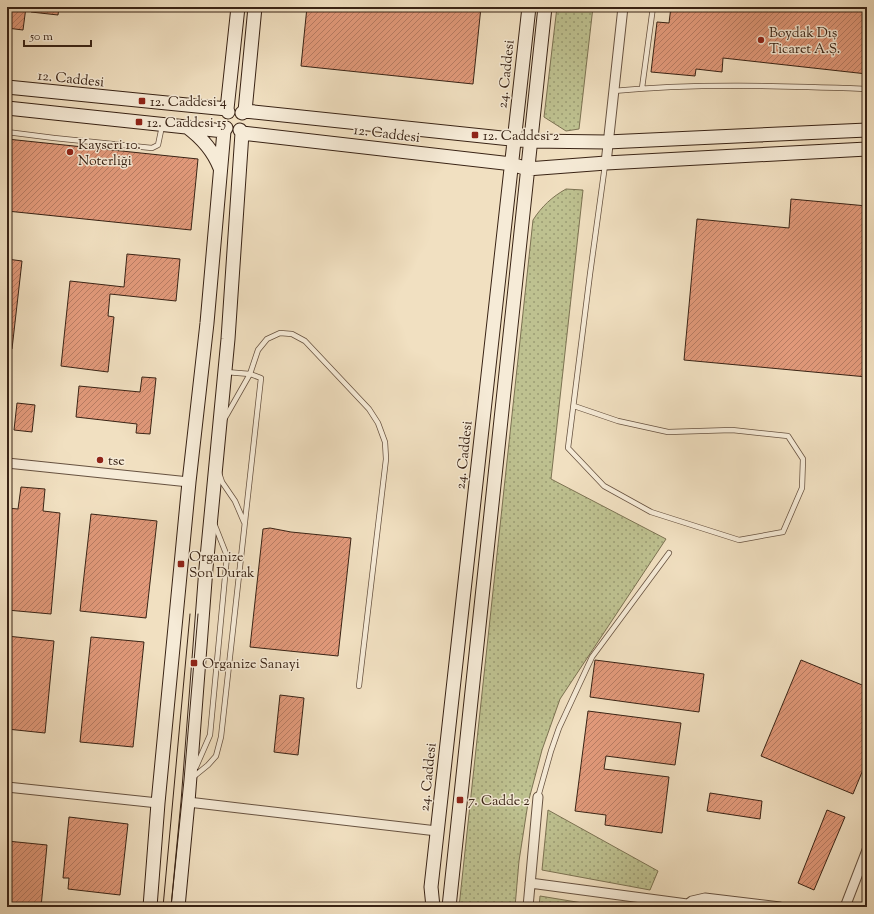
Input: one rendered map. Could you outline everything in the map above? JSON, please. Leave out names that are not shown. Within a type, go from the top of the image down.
[{"type":"street","points":[[150,907],[158,803],[225,130],[223,122],[227,110],[238,7]]},
{"type":"street","points":[[178,907],[224,372],[241,131],[245,120],[243,112],[255,7]]},
{"type":"street","name":"24. Caddesi","points":[[433,907],[431,887],[529,7]]},
{"type":"street","points":[[449,907],[545,7]]},
{"type":"street","points":[[606,163],[607,142],[623,7]]},
{"type":"street","name":"12. Caddesi","points":[[7,87],[227,110]]},
{"type":"street","points":[[7,108],[233,132],[241,131]]},
{"type":"street","points":[[227,110],[243,112]]},
{"type":"street","name":"12. Caddesi","points":[[243,112],[530,141],[607,142],[867,130]]},
{"type":"street","points":[[186,127],[198,135],[208,146],[220,169]]},
{"type":"street","name":"12. Caddesi","points":[[241,131],[512,164],[527,169]]},
{"type":"street","points":[[527,169],[606,163],[867,149]]},
{"type":"street","points":[[7,463],[189,482]]},
{"type":"street","points":[[7,787],[158,803]]},
{"type":"street","points":[[528,907],[538,797]]},
{"type":"street","points":[[188,802],[437,831]]},
{"type":"street","points":[[845,907],[867,850]]},
{"type":"street","points":[[530,882],[686,905],[696,900],[705,898],[780,907]]},
{"type":"lane","points":[[642,88],[653,7]]},
{"type":"lane","points":[[613,91],[642,88],[736,85],[867,89]]},
{"type":"lane","points":[[7,132],[152,148],[158,145],[163,124]]},
{"type":"lane","points":[[574,406],[618,421],[668,432],[732,430],[788,436],[803,459],[802,488],[783,532],[739,540],[651,512],[604,486],[568,448],[606,163]]},
{"type":"lane","points":[[219,428],[250,374],[258,350],[268,339],[280,334],[292,334],[305,341],[369,409],[378,423],[385,442],[386,459],[359,686]]},
{"type":"lane","points":[[190,780],[216,756],[221,737],[260,378],[250,374],[224,372]]},
{"type":"lane","points":[[216,461],[222,482],[235,501],[245,523]]},
{"type":"lane","points":[[190,780],[210,735],[227,556],[211,514]]},
{"type":"lane","points":[[538,797],[559,728],[592,657],[668,553]]},
{"type":"green space","points":[[557,7],[593,7],[579,129],[566,131],[544,117]]},
{"type":"green space","points":[[566,189],[583,190],[551,479],[666,539],[560,699],[542,750],[528,803],[519,861],[515,907],[459,907],[533,220],[548,202]]},
{"type":"green space","points":[[548,810],[658,871],[650,890],[542,870]]},
{"type":"green space","points":[[540,896],[607,907],[539,907]]},
{"type":"building","points":[[7,7],[26,7],[23,30],[7,28]]},
{"type":"building","points":[[32,7],[59,7],[58,15],[31,12]]},
{"type":"building","points":[[307,7],[481,7],[473,84],[301,66]]},
{"type":"building","name":"Boydak Dış Ticaret A.Ş.","points":[[671,7],[867,7],[867,74],[723,58],[722,72],[696,69],[695,76],[651,72],[657,22],[669,23]]},
{"type":"building","points":[[7,139],[198,159],[191,230],[7,211]]},
{"type":"building","points":[[791,199],[867,206],[867,377],[684,360],[697,219],[789,228]]},
{"type":"building","points":[[127,254],[180,259],[176,301],[110,294],[108,316],[114,317],[108,372],[61,366],[70,281],[124,287]]},
{"type":"building","points":[[7,259],[22,261],[12,349],[7,349]]},
{"type":"building","points":[[142,377],[156,378],[150,434],[136,433],[137,424],[76,417],[79,386],[140,392]]},
{"type":"building","points":[[17,403],[35,405],[32,432],[14,430]]},
{"type":"building","points":[[21,487],[45,489],[43,511],[60,513],[51,614],[7,610],[7,508],[18,509]]},
{"type":"building","points":[[91,514],[157,521],[146,618],[80,611]]},
{"type":"building","points":[[270,528],[291,532],[351,538],[338,656],[250,647],[263,529]]},
{"type":"building","points":[[7,636],[54,641],[45,733],[7,729]]},
{"type":"building","points":[[91,637],[144,642],[133,747],[80,742]]},
{"type":"building","points":[[595,660],[704,674],[699,712],[590,697]]},
{"type":"building","points":[[801,660],[867,687],[867,760],[853,794],[761,756]]},
{"type":"building","points":[[280,695],[304,698],[298,755],[274,752]]},
{"type":"building","points":[[588,711],[681,723],[675,765],[606,756],[604,769],[669,777],[662,833],[605,825],[606,815],[575,811]]},
{"type":"building","points":[[710,793],[762,801],[760,819],[707,811]]},
{"type":"building","points":[[827,810],[845,817],[814,890],[798,883]]},
{"type":"building","points":[[69,817],[128,824],[120,895],[68,889],[69,878],[63,878]]},
{"type":"building","points":[[7,841],[47,845],[41,907],[7,907]]},
{"type":"tram line","points":[[163,907],[190,614]]},
{"type":"tram line","points":[[171,907],[184,780],[198,614]]},
{"type":"place","name":"Boydak Dış Ticaret A.Ş.","points":[[761,40]]},
{"type":"place","name":"12. Caddesi 4","points":[[142,101]]},
{"type":"place","name":"12. Caddesi 15","points":[[139,122]]},
{"type":"place","name":"12. Caddesi 2","points":[[475,135]]},
{"type":"place","name":"Kayseri 10. Noterliği","points":[[70,152]]},
{"type":"place","name":"tse","points":[[100,460]]},
{"type":"place","name":"Organize Son Durak","points":[[181,564]]},
{"type":"place","name":"Organize Sanayi","points":[[194,663]]},
{"type":"place","name":"7. Cadde 2","points":[[460,800]]}]
